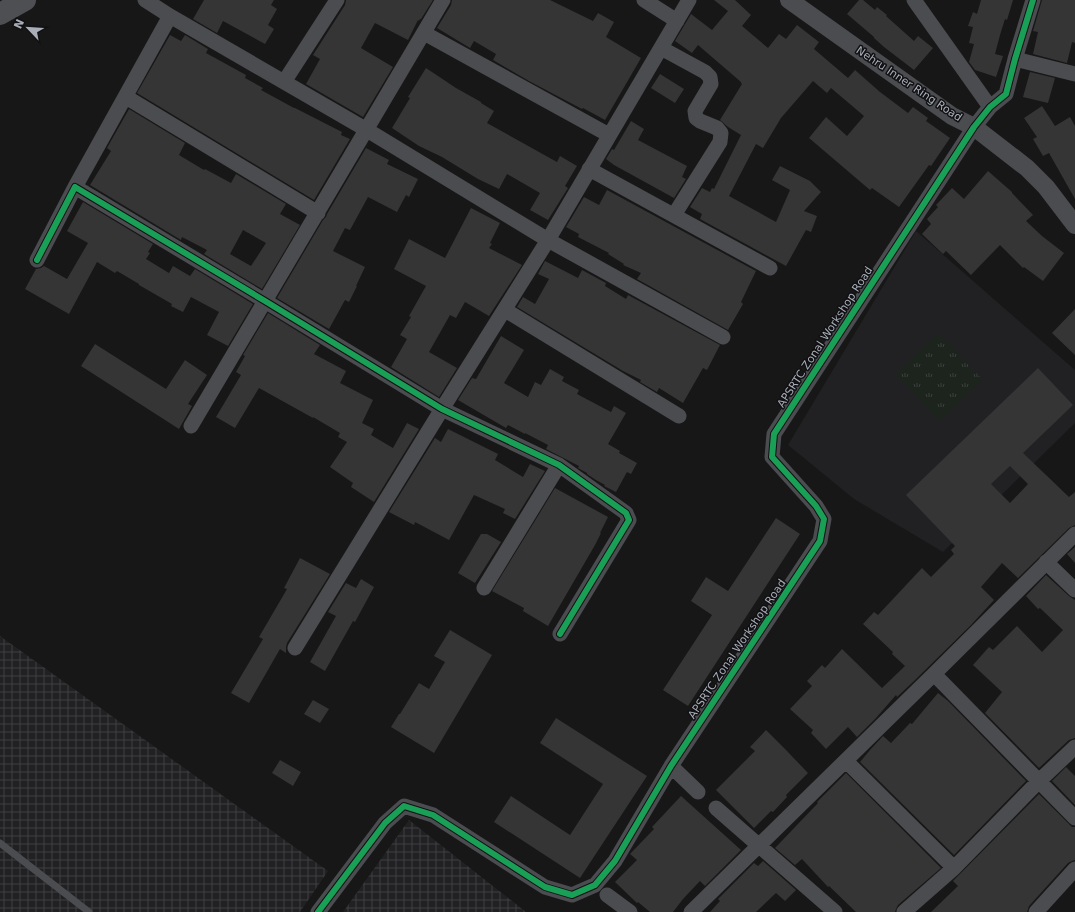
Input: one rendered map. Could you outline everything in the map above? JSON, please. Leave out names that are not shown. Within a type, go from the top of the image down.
[{"type":"main road","points":[[0,14],[25,0]]},
{"type":"street","points":[[145,0],[367,130],[548,240],[723,337]]},
{"type":"street","points":[[284,82],[337,0]]},
{"type":"street","points":[[191,426],[444,0]]},
{"type":"street","points":[[644,0],[677,21]]},
{"type":"street","points":[[295,648],[548,240],[689,0]]},
{"type":"street","name":"Nehru Inner Ring Road","points":[[789,0],[952,116],[974,127],[1027,168],[1046,187],[1075,225]]},
{"type":"street","points":[[914,0],[990,107]]},
{"type":"street","points":[[974,127],[990,107],[1006,94],[1033,0]]},
{"type":"street","points":[[37,260],[75,187],[170,16]]},
{"type":"street","points":[[424,33],[609,135]]},
{"type":"street","points":[[661,48],[705,72],[710,77],[711,84],[696,111],[696,118],[717,128],[721,133],[720,142],[674,215]]},
{"type":"street","points":[[1015,59],[1075,74]]},
{"type":"street","points":[[126,97],[318,213]]},
{"type":"street","name":"APSRTC Zonal Workshop Road","points":[[318,912],[385,823],[404,806],[433,815],[545,887],[572,895],[595,885],[615,861],[671,766],[820,541],[824,519],[816,506],[772,457],[774,434],[974,127]]},
{"type":"street","points":[[589,169],[770,268]]},
{"type":"street","points":[[75,187],[266,301],[442,409],[559,465],[626,513],[629,520],[560,634]]},
{"type":"street","points":[[505,310],[679,416]]},
{"type":"street","points":[[484,588],[559,465]]},
{"type":"street","points":[[691,912],[1075,534]]},
{"type":"street","points":[[1046,562],[1075,590]]},
{"type":"street","points":[[934,674],[1075,818]]},
{"type":"street","points":[[904,912],[954,868],[1075,746]]},
{"type":"street","points":[[846,761],[954,868]]},
{"type":"street","points":[[671,766],[698,792]]},
{"type":"street","points":[[716,808],[836,912]]},
{"type":"street","points":[[1036,912],[1075,869]]},
{"type":"street","points":[[607,895],[630,912]]},
{"type":"lane","points":[[0,843],[89,912]]},
{"type":"shaded area","points":[[916,231],[1075,370],[1075,423],[943,552],[854,499],[788,445]]},
{"type":"shaded area","points":[[0,636],[328,871],[300,912],[0,912]]},
{"type":"shaded area","points":[[409,820],[526,912],[343,912]]},
{"type":"green space","points":[[938,333],[983,380],[940,421],[895,374]]},
{"type":"building","points":[[204,0],[274,0],[271,5],[277,9],[268,25],[274,29],[265,44],[223,21],[217,33],[193,19]]},
{"type":"building","points":[[346,0],[433,0],[421,19],[419,21],[418,20],[408,40],[375,23],[361,48],[393,67],[363,117],[306,84],[320,59],[313,55],[345,5]]},
{"type":"building","points":[[452,0],[550,0],[593,21],[598,13],[614,22],[606,37],[641,58],[605,120],[529,81],[493,60],[496,54],[474,41],[470,48],[437,28],[451,5]]},
{"type":"building","points":[[714,0],[735,0],[751,15],[742,26],[768,48],[779,34],[786,39],[797,25],[819,42],[814,49],[848,78],[855,70],[880,92],[908,113],[913,107],[928,118],[926,121],[950,138],[931,166],[929,165],[899,207],[872,188],[870,190],[809,138],[826,117],[847,136],[864,116],[831,88],[827,93],[813,81],[781,118],[763,148],[756,144],[729,196],[776,222],[790,190],[772,180],[780,166],[810,181],[821,192],[804,211],[817,216],[811,232],[806,230],[786,266],[700,219],[702,214],[690,207],[702,188],[710,192],[712,188],[714,189],[741,135],[720,120],[742,84],[698,45],[692,53],[675,41],[691,14],[712,30],[728,11]]},
{"type":"building","points":[[859,0],[863,0],[875,10],[877,7],[914,41],[918,36],[933,48],[914,70],[884,47],[847,14]]},
{"type":"building","points":[[981,0],[1013,0],[1007,20],[1005,19],[995,54],[1003,56],[996,77],[975,70],[969,62],[974,44],[969,43],[973,27],[968,26],[973,12],[977,14]]},
{"type":"building","points":[[1042,0],[1075,0],[1075,43],[1072,42],[1067,63],[1033,54],[1038,32],[1033,31]]},
{"type":"building","points":[[170,35],[181,41],[185,35],[208,49],[206,53],[246,75],[245,78],[263,88],[261,90],[342,132],[341,135],[350,139],[314,200],[137,93]]},
{"type":"building","points":[[426,68],[494,111],[487,123],[557,162],[560,156],[577,166],[565,186],[568,188],[548,220],[530,210],[540,193],[507,174],[499,189],[478,179],[442,157],[419,146],[392,128],[410,98],[408,97]]},
{"type":"building","points":[[1030,72],[1055,78],[1048,103],[1023,97]]},
{"type":"building","points":[[660,74],[684,89],[675,103],[651,88]]},
{"type":"building","points":[[1042,106],[1055,126],[1070,117],[1075,126],[1075,199],[1049,153],[1043,156],[1033,139],[1037,137],[1024,118]]},
{"type":"building","points":[[129,109],[185,143],[179,155],[204,170],[205,169],[231,183],[236,174],[286,204],[280,214],[300,225],[262,289],[204,254],[207,250],[182,237],[181,240],[90,185],[111,151],[107,148]],"holes":[[[243,230],[266,243],[251,266],[230,254]]]},
{"type":"building","points":[[631,121],[644,129],[638,140],[687,166],[682,177],[686,179],[674,198],[614,165],[606,159],[612,149],[614,150]]},
{"type":"building","points":[[366,148],[389,160],[387,164],[418,179],[409,197],[406,195],[397,212],[368,197],[350,230],[345,228],[333,251],[365,267],[349,302],[345,300],[329,329],[277,298]]},
{"type":"building","points":[[988,171],[1012,192],[1033,215],[1026,221],[1064,253],[1043,281],[1024,267],[1023,268],[1000,245],[971,275],[946,251],[943,254],[922,234],[931,224],[927,219],[938,207],[936,205],[952,188],[964,199]]},
{"type":"building","points":[[607,190],[756,271],[741,302],[743,304],[728,330],[637,279],[641,273],[623,265],[624,264],[608,254],[609,253],[578,237],[579,234],[566,227],[584,197],[599,205]]},
{"type":"building","points":[[83,202],[153,244],[146,259],[169,273],[173,266],[190,276],[195,269],[253,304],[228,346],[207,335],[219,312],[191,297],[183,312],[171,306],[172,304],[117,271],[115,273],[97,262],[69,314],[25,289],[36,269],[44,266],[67,279],[88,243],[67,231]]},
{"type":"building","points":[[471,208],[500,223],[489,248],[522,265],[489,316],[465,302],[456,318],[450,315],[429,352],[457,368],[439,397],[391,367],[407,339],[400,335],[411,317],[409,316],[426,286],[394,269],[409,239],[445,258]]},
{"type":"building","points":[[545,261],[578,278],[582,270],[606,283],[605,286],[626,299],[628,295],[720,345],[707,370],[703,368],[683,403],[659,388],[657,392],[640,382],[641,380],[623,371],[517,307],[523,297],[535,304],[549,279],[538,274]]},
{"type":"building","points":[[1075,309],[1075,355],[1052,333]]},
{"type":"building","points":[[268,313],[320,345],[314,354],[346,371],[340,383],[373,400],[362,423],[374,429],[371,435],[393,448],[407,423],[419,429],[374,502],[351,487],[353,483],[330,467],[347,442],[338,437],[340,433],[313,417],[259,388],[235,428],[216,417],[241,375],[236,372],[245,356],[243,355]]},
{"type":"building","points":[[501,336],[524,350],[504,383],[528,397],[535,382],[541,385],[550,369],[564,377],[562,381],[579,390],[577,394],[611,412],[614,406],[626,413],[608,444],[620,451],[619,453],[637,463],[631,474],[627,472],[616,492],[604,486],[605,485],[578,468],[579,466],[546,449],[548,445],[508,425],[506,428],[458,400],[472,378],[476,379]]},
{"type":"building","points":[[95,344],[166,389],[185,360],[207,375],[188,404],[192,406],[179,429],[81,366]]},
{"type":"building","points":[[1038,368],[1073,405],[1023,453],[1069,497],[1075,492],[1075,525],[1069,528],[1018,578],[1002,563],[981,587],[994,600],[971,625],[897,697],[896,695],[857,737],[848,727],[826,749],[811,733],[813,730],[790,709],[812,686],[807,681],[822,665],[825,668],[842,649],[882,688],[905,666],[892,654],[893,652],[863,624],[874,612],[878,615],[922,568],[931,577],[954,554],[951,550],[955,546],[906,495]],"holes":[[[1010,466],[1028,484],[1010,503],[991,484]]]},
{"type":"building","points":[[448,429],[498,454],[495,460],[523,477],[530,464],[545,471],[515,519],[503,513],[505,509],[474,495],[449,540],[415,522],[414,525],[389,512],[435,438],[441,442]]},
{"type":"building","points":[[555,488],[608,517],[595,545],[548,626],[523,611],[524,608],[492,591]]},
{"type":"building","points":[[776,518],[800,534],[688,706],[663,690],[712,615],[691,601],[706,577],[728,591]]},
{"type":"building","points":[[481,534],[487,534],[501,542],[475,583],[458,573]]},
{"type":"building","points":[[1075,547],[1075,563],[1067,554]]},
{"type":"building","points":[[300,558],[330,574],[287,643],[286,653],[280,649],[249,703],[231,693],[263,639],[259,637],[287,589],[284,588]]},
{"type":"building","points":[[1046,575],[1075,600],[1075,738],[1069,740],[1039,768],[985,713],[1002,692],[973,665],[989,647],[993,650],[1017,626],[1042,652],[1063,630],[1040,608],[1038,609],[1026,596]]},
{"type":"building","points":[[361,579],[374,587],[355,622],[353,621],[325,671],[310,662],[336,616],[328,612],[346,583],[356,588]]},
{"type":"building","points":[[450,630],[492,655],[434,753],[391,727],[419,683],[429,689],[445,662],[434,656]]},
{"type":"building","points":[[938,693],[948,701],[1026,781],[954,855],[860,762],[883,736],[891,743],[910,723],[912,724]]},
{"type":"building","points":[[313,700],[329,709],[320,723],[304,714]]},
{"type":"building","points":[[556,718],[647,776],[580,878],[494,822],[511,796],[570,835],[603,784],[540,743]]},
{"type":"building","points":[[766,730],[808,773],[786,795],[787,797],[773,812],[771,811],[754,828],[716,790],[755,751],[750,747]]},
{"type":"building","points":[[280,760],[301,772],[293,786],[272,773]]},
{"type":"building","points":[[1066,767],[1075,776],[1075,805],[1052,781]]},
{"type":"building","points":[[846,773],[941,868],[898,905],[895,912],[856,912],[829,886],[828,887],[802,859],[795,865],[775,848]]},
{"type":"building","points":[[1039,794],[1072,827],[1075,827],[1075,860],[1068,863],[1029,906],[1027,912],[931,912],[958,886],[953,881]]},
{"type":"building","points":[[681,796],[741,850],[705,886],[700,881],[673,912],[650,912],[638,902],[637,903],[615,882],[637,860],[630,854],[654,829],[652,827]]},
{"type":"building","points":[[763,861],[796,890],[785,901],[776,893],[756,912],[710,912],[720,901],[718,899],[754,863],[758,866]]},
{"type":"cycle path","points":[[318,912],[385,823],[404,806],[433,815],[545,887],[572,895],[595,885],[615,861],[671,766],[820,541],[824,519],[816,506],[772,457],[774,434],[974,127],[990,107],[1006,94],[1033,0]]},
{"type":"cycle path","points":[[37,260],[75,187],[442,409],[559,465],[626,513],[629,520],[560,634]]}]
